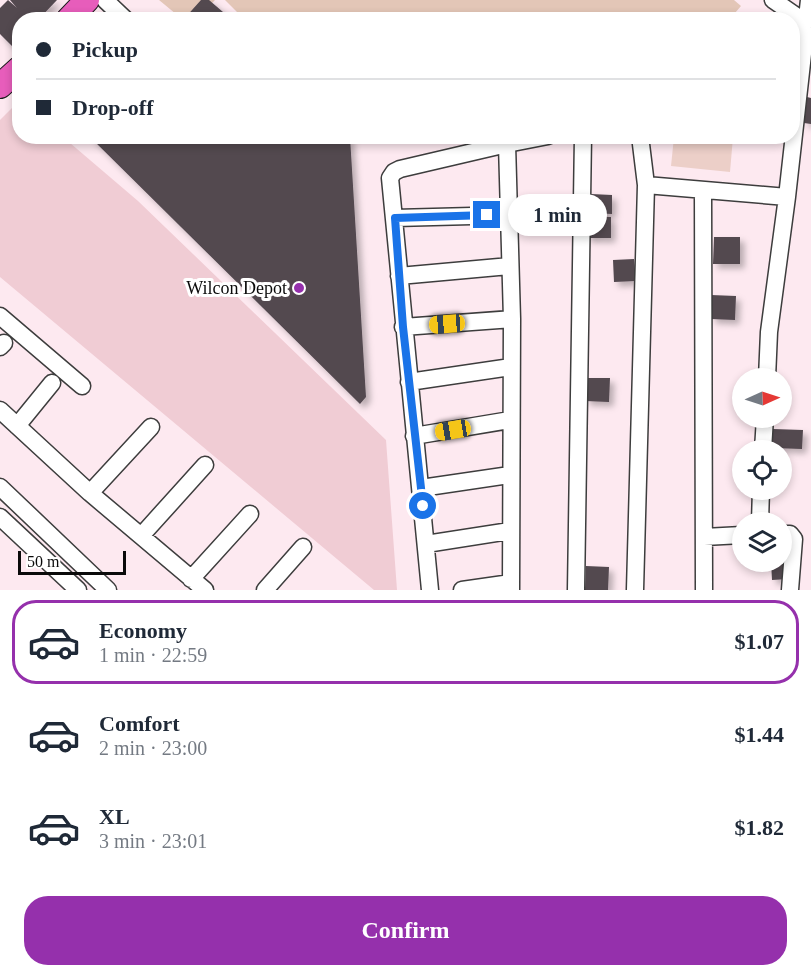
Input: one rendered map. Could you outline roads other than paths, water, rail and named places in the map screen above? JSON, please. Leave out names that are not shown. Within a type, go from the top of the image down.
[{"type":"highway","points":[[76,12],[87,0]]},
{"type":"street","points":[[105,0],[118,12]]},
{"type":"street","points":[[773,0],[790,12]]},
{"type":"street","points":[[800,71],[809,0]]},
{"type":"street","points":[[800,19],[805,22]]},
{"type":"street","points":[[800,26],[805,22]]},
{"type":"street","points":[[430,590],[390,178],[394,172],[507,144],[512,319],[511,587],[462,590]]},
{"type":"street","points":[[576,590],[583,144]]},
{"type":"street","points":[[635,590],[646,185],[641,144]]},
{"type":"street","points":[[767,368],[769,332],[792,144]]},
{"type":"street","points":[[646,185],[787,197]]},
{"type":"street","points":[[703,191],[704,590]]},
{"type":"street","points":[[395,218],[510,214]]},
{"type":"street","points":[[399,276],[510,266]]},
{"type":"street","points":[[0,316],[82,386]]},
{"type":"street","points":[[403,327],[512,319]]},
{"type":"street","points":[[410,382],[511,367]]},
{"type":"street","points":[[17,426],[52,383]]},
{"type":"street","points":[[0,410],[90,493],[205,590]]},
{"type":"street","points":[[414,436],[510,420]]},
{"type":"street","points":[[90,493],[151,427]]},
{"type":"street","points":[[141,537],[205,465]]},
{"type":"street","points":[[421,488],[510,475]]},
{"type":"street","points":[[0,487],[108,590]]},
{"type":"street","points":[[191,579],[250,514]]},
{"type":"street","points":[[0,517],[78,590]]},
{"type":"street","points":[[426,544],[510,531]]},
{"type":"street","points":[[704,537],[732,536]]},
{"type":"street","points":[[792,537],[794,539],[792,564]]},
{"type":"street","points":[[265,590],[303,547]]},
{"type":"street","points":[[790,590],[791,572]]},
{"type":"place","name":"Wilcon Depot","points":[[299,288]]}]
